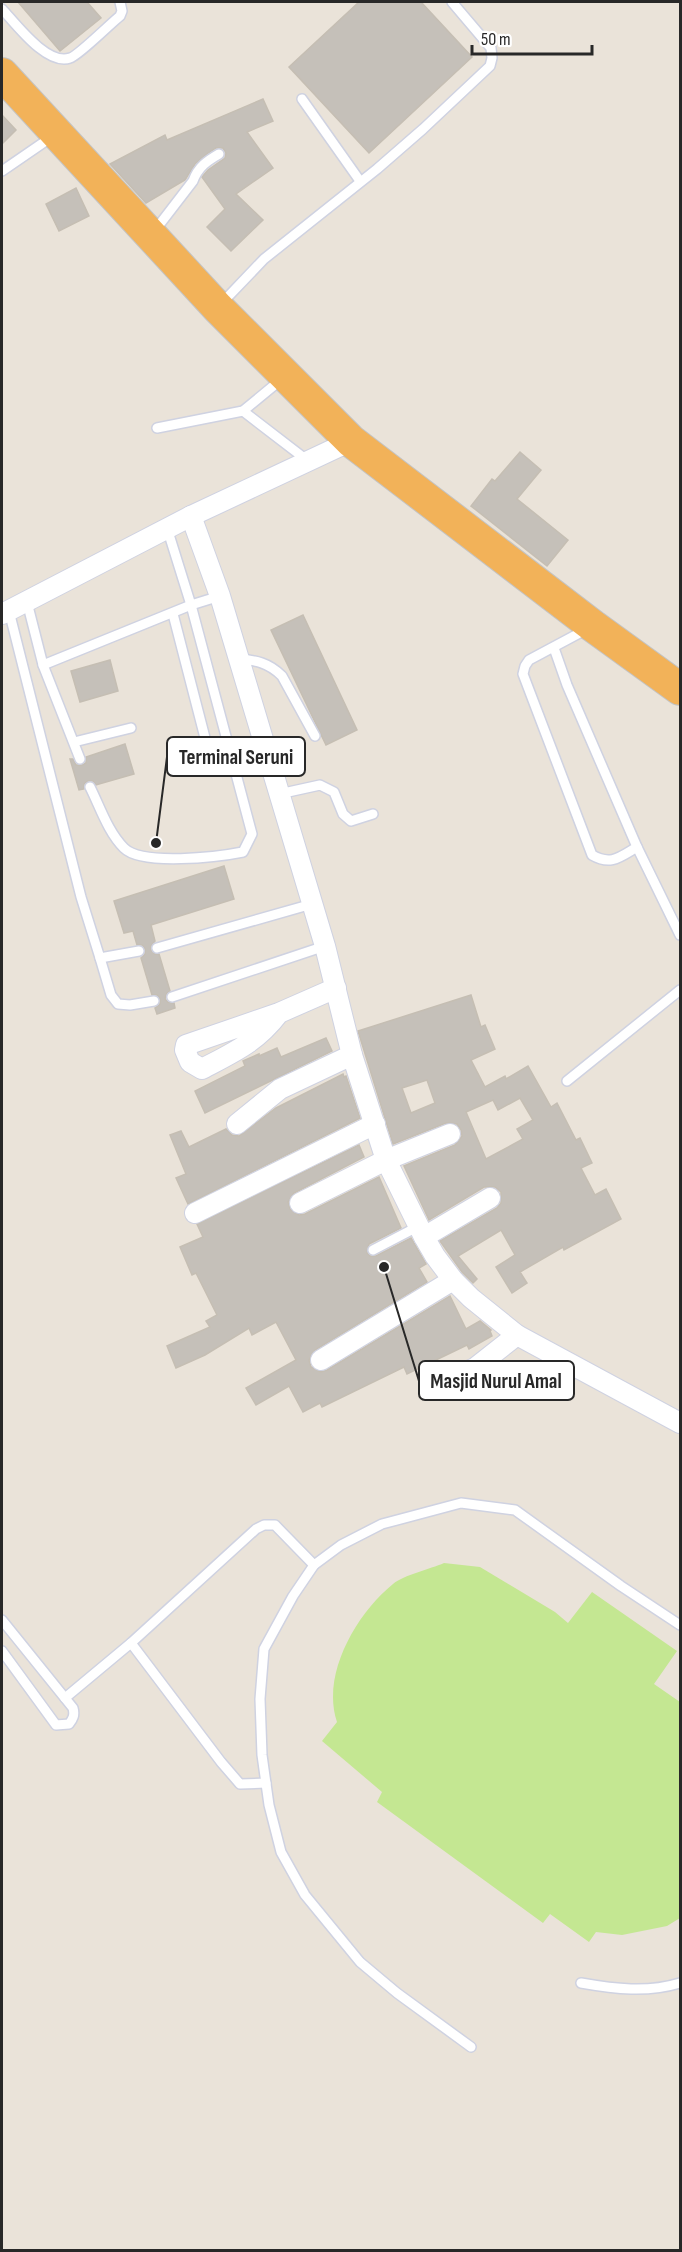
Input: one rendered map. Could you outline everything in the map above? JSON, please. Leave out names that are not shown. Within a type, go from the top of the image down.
[{"type":"highway","points":[[2,74],[150,237],[285,377],[351,441],[593,626],[681,689]]},
{"type":"street","points":[[5,612],[191,516],[351,441]]},
{"type":"street","points":[[191,516],[220,596],[325,946],[352,1055],[386,1160],[422,1232],[435,1256],[453,1280],[517,1335],[681,1423]]},
{"type":"street","points":[[279,1013],[336,988]]},
{"type":"street","points":[[237,1124],[280,1089],[352,1055]]},
{"type":"street","points":[[195,1213],[375,1124]]},
{"type":"street","points":[[300,1203],[386,1160],[450,1134]]},
{"type":"street","points":[[422,1232],[490,1198]]},
{"type":"street","points":[[321,1360],[453,1280]]},
{"type":"street","points":[[440,1383],[475,1368],[517,1335]]},
{"type":"lane","points":[[2,9],[46,55],[58,59],[71,58],[120,16],[122,11],[120,2]]},
{"type":"lane","points":[[218,308],[264,259],[377,169],[490,66],[491,48],[452,2]]},
{"type":"lane","points":[[302,99],[360,181]]},
{"type":"lane","points":[[2,171],[55,134]]},
{"type":"lane","points":[[150,237],[193,181],[196,171],[219,154]]},
{"type":"lane","points":[[157,428],[243,411],[285,377]]},
{"type":"lane","points":[[243,411],[309,461]]},
{"type":"lane","points":[[90,787],[112,832],[125,850],[145,858],[217,858],[243,852],[252,834],[191,605],[167,528]]},
{"type":"lane","points":[[43,665],[191,605],[220,596]]},
{"type":"lane","points":[[27,602],[43,665],[80,759]]},
{"type":"lane","points":[[5,612],[81,897],[111,995],[118,1004],[130,1005],[154,1001]]},
{"type":"lane","points":[[173,614],[211,761]]},
{"type":"lane","points":[[593,626],[554,648],[542,651],[529,660],[524,674],[592,855],[602,861],[615,860],[637,847]]},
{"type":"lane","points":[[554,648],[567,686],[637,847],[681,935]]},
{"type":"lane","points":[[238,658],[260,661],[275,669],[282,676],[315,736]]},
{"type":"lane","points":[[74,742],[131,728]]},
{"type":"lane","points":[[279,794],[320,785],[334,792],[343,814],[351,821],[373,814]]},
{"type":"lane","points":[[157,948],[312,904]]},
{"type":"lane","points":[[172,997],[325,946]]},
{"type":"lane","points":[[100,958],[139,951]]},
{"type":"lane","points":[[567,1081],[681,990]]},
{"type":"lane","points":[[373,1250],[422,1232]]},
{"type":"lane","points":[[471,2047],[397,1993],[360,1962],[305,1895],[282,1852],[266,1783],[260,1699],[264,1649],[292,1596],[314,1565],[341,1545],[382,1524],[461,1503],[514,1510],[621,1586],[681,1625]]},
{"type":"lane","points":[[65,1698],[131,1643],[256,1529],[264,1525],[275,1525],[314,1565]]},
{"type":"lane","points":[[2,1620],[73,1708],[75,1713],[73,1719],[64,1726],[56,1725],[2,1651]]},
{"type":"lane","points":[[131,1643],[240,1784],[266,1783]]},
{"type":"lane","points":[[581,1983],[623,1990],[663,1988],[681,1983]]},
{"type":"green space","points":[[444,1563],[480,1567],[555,1612],[568,1623],[592,1592],[677,1651],[654,1684],[680,1702],[680,1918],[667,1926],[622,1935],[596,1932],[589,1942],[550,1914],[543,1923],[377,1802],[382,1792],[322,1741],[337,1722],[333,1704],[334,1685],[345,1647],[355,1628],[366,1612],[393,1584],[410,1575]]},
{"type":"building","points":[[18,2],[87,2],[101,18],[60,51]]},
{"type":"building","points":[[359,2],[421,2],[472,57],[369,153],[289,67]]},
{"type":"building","points":[[263,99],[273,121],[247,132],[273,168],[236,194],[263,220],[231,251],[207,227],[225,209],[202,177],[225,158],[226,153],[223,148],[216,148],[207,154],[195,164],[185,180],[146,203],[110,164],[165,135],[167,140]]},
{"type":"building","points":[[2,115],[16,130],[2,144]]},
{"type":"building","points":[[76,188],[89,216],[59,231],[46,204]]},
{"type":"building","points":[[520,452],[541,470],[517,499],[568,540],[547,566],[471,506],[492,479],[495,481]]},
{"type":"building","points":[[303,615],[357,730],[326,745],[271,630]]},
{"type":"building","points":[[110,660],[118,691],[80,702],[71,671]]},
{"type":"building","points":[[125,744],[134,774],[96,785],[93,781],[88,781],[84,784],[84,789],[79,790],[70,759],[73,759],[76,765],[82,765],[86,763],[86,757]]},
{"type":"building","points":[[224,866],[234,899],[151,925],[155,941],[151,950],[159,954],[170,991],[165,999],[174,1003],[175,1008],[157,1014],[155,1008],[160,1004],[160,999],[157,995],[152,995],[141,958],[145,954],[145,949],[142,945],[137,945],[133,931],[124,933],[114,901]]},
{"type":"building","points":[[471,995],[481,1027],[485,1025],[495,1049],[471,1060],[485,1087],[505,1076],[506,1079],[528,1066],[551,1107],[557,1103],[576,1140],[580,1138],[592,1163],[581,1168],[595,1195],[606,1189],[621,1219],[564,1250],[563,1247],[520,1272],[527,1283],[512,1293],[496,1267],[515,1255],[501,1230],[458,1256],[477,1279],[473,1283],[462,1272],[440,1241],[497,1208],[501,1203],[501,1192],[495,1187],[484,1187],[429,1220],[404,1166],[455,1145],[462,1136],[461,1130],[457,1124],[446,1123],[393,1144],[358,1031]],"holes":[[[427,1080],[435,1103],[411,1113],[402,1088]],[[520,1098],[533,1120],[517,1129],[523,1139],[486,1159],[466,1112],[493,1100],[498,1110]]]},
{"type":"building","points":[[326,1038],[332,1051],[205,1113],[195,1091],[245,1066],[243,1061],[277,1048],[281,1057]]},
{"type":"building","points":[[343,1074],[344,1077],[346,1076],[360,1118],[188,1204],[176,1178],[186,1174],[170,1135],[181,1131],[189,1147],[226,1129],[232,1135],[239,1136],[276,1108]]},
{"type":"building","points":[[359,1145],[364,1157],[294,1193],[288,1202],[290,1209],[299,1215],[305,1214],[379,1177],[401,1228],[369,1244],[367,1253],[370,1256],[376,1256],[411,1238],[426,1264],[419,1268],[427,1282],[315,1350],[309,1360],[311,1367],[321,1372],[327,1370],[450,1296],[466,1329],[480,1321],[491,1330],[492,1336],[469,1349],[467,1345],[407,1374],[404,1367],[322,1407],[320,1403],[303,1412],[289,1386],[256,1405],[246,1388],[296,1360],[276,1322],[252,1335],[249,1328],[205,1355],[176,1368],[167,1346],[210,1327],[206,1321],[217,1315],[196,1273],[192,1275],[180,1247],[203,1237],[197,1224]]},
{"type":"place","name":"Terminal Seruni","points":[[156,843]]},
{"type":"place","name":"Masjid Nurul Amal","points":[[384,1267]]}]
